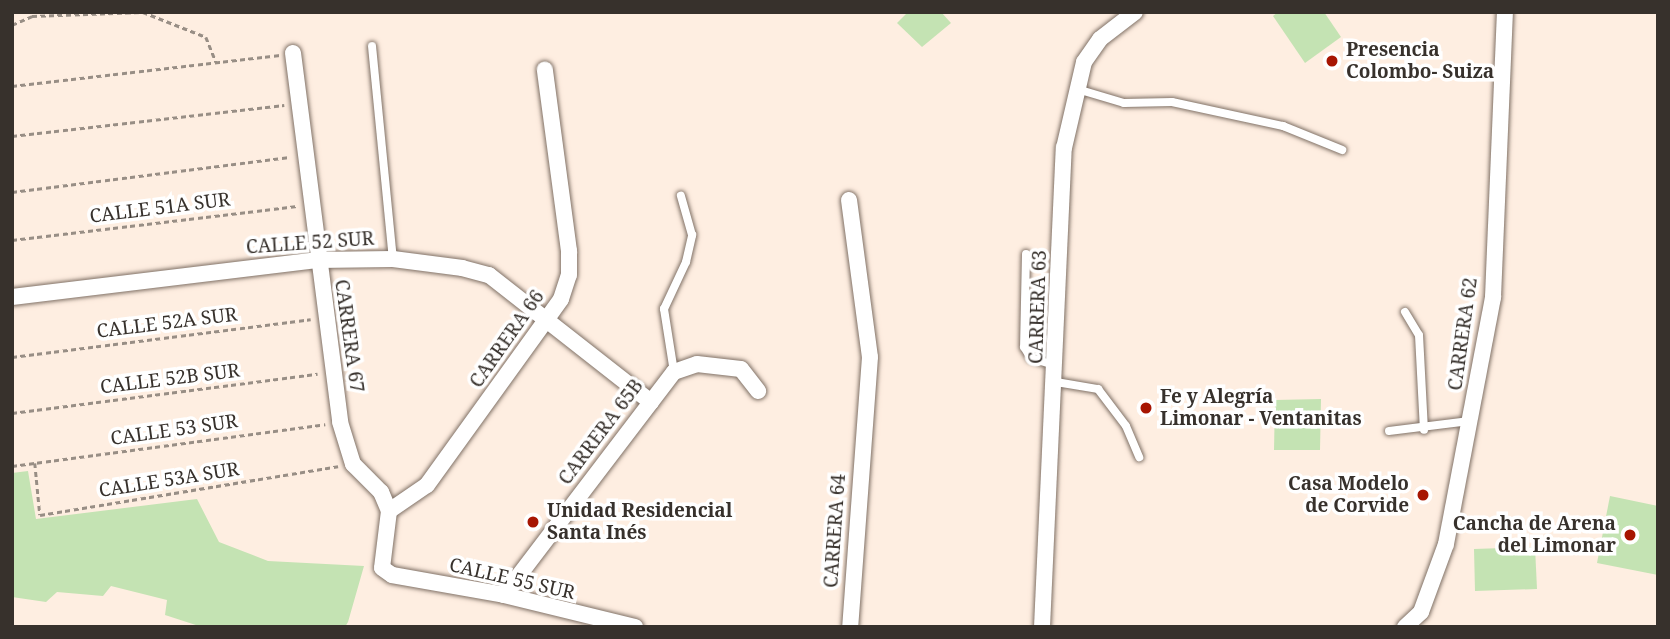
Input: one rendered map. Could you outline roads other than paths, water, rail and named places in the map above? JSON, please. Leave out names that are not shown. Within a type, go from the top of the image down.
[{"type":"street","name":"CARRERA 63","points":[[1042,627],[1065,148],[1084,62],[1100,39],[1135,12]]},
{"type":"street","name":"CARRERA 62","points":[[1405,627],[1423,619],[1446,544],[1493,297],[1505,12]]},
{"type":"street","name":"CARRERA 67","points":[[293,53],[317,260],[340,422],[354,464],[381,492],[389,511]]},
{"type":"street","name":"CARRERA 66","points":[[389,511],[427,485],[549,320],[569,275],[569,250],[545,69]]},
{"type":"street","name":"CARRERA 64","points":[[849,200],[870,357],[850,627]]},
{"type":"street","name":"CALLE 52 SUR","points":[[12,298],[317,260],[393,259],[489,275],[651,402]]},
{"type":"street","points":[[674,372],[697,364],[741,369],[758,391]]},
{"type":"street","name":"CARRERA 65B","points":[[503,595],[674,372]]},
{"type":"street","name":"CALLE 55 SUR","points":[[389,511],[382,568],[392,575],[503,595],[635,627]]},
{"type":"lane","points":[[372,46],[393,259]]},
{"type":"lane","points":[[1077,89],[1124,103],[1172,102],[1283,126],[1342,150]]},
{"type":"lane","points":[[674,372],[664,309],[687,261],[692,234],[681,196]]},
{"type":"lane","points":[[1026,254],[1024,347],[1031,358],[1056,374],[1098,389],[1126,426],[1139,457]]},
{"type":"lane","points":[[1405,312],[1419,335],[1424,430]]},
{"type":"lane","points":[[1389,431],[1424,430],[1471,420]]},
{"type":"place","name":"Presencia Colombo- Suiza","points":[[1332,61]]},
{"type":"place","name":"Fe y Alegría Limonar - Ventanitas","points":[[1146,408]]},
{"type":"place","name":"Casa Modelo de Corvide","points":[[1423,495]]},
{"type":"place","name":"Unidad Residencial Santa Inés","points":[[533,522]]},
{"type":"place","name":"Cancha de Arena del Limonar","points":[[1630,535]]}]
